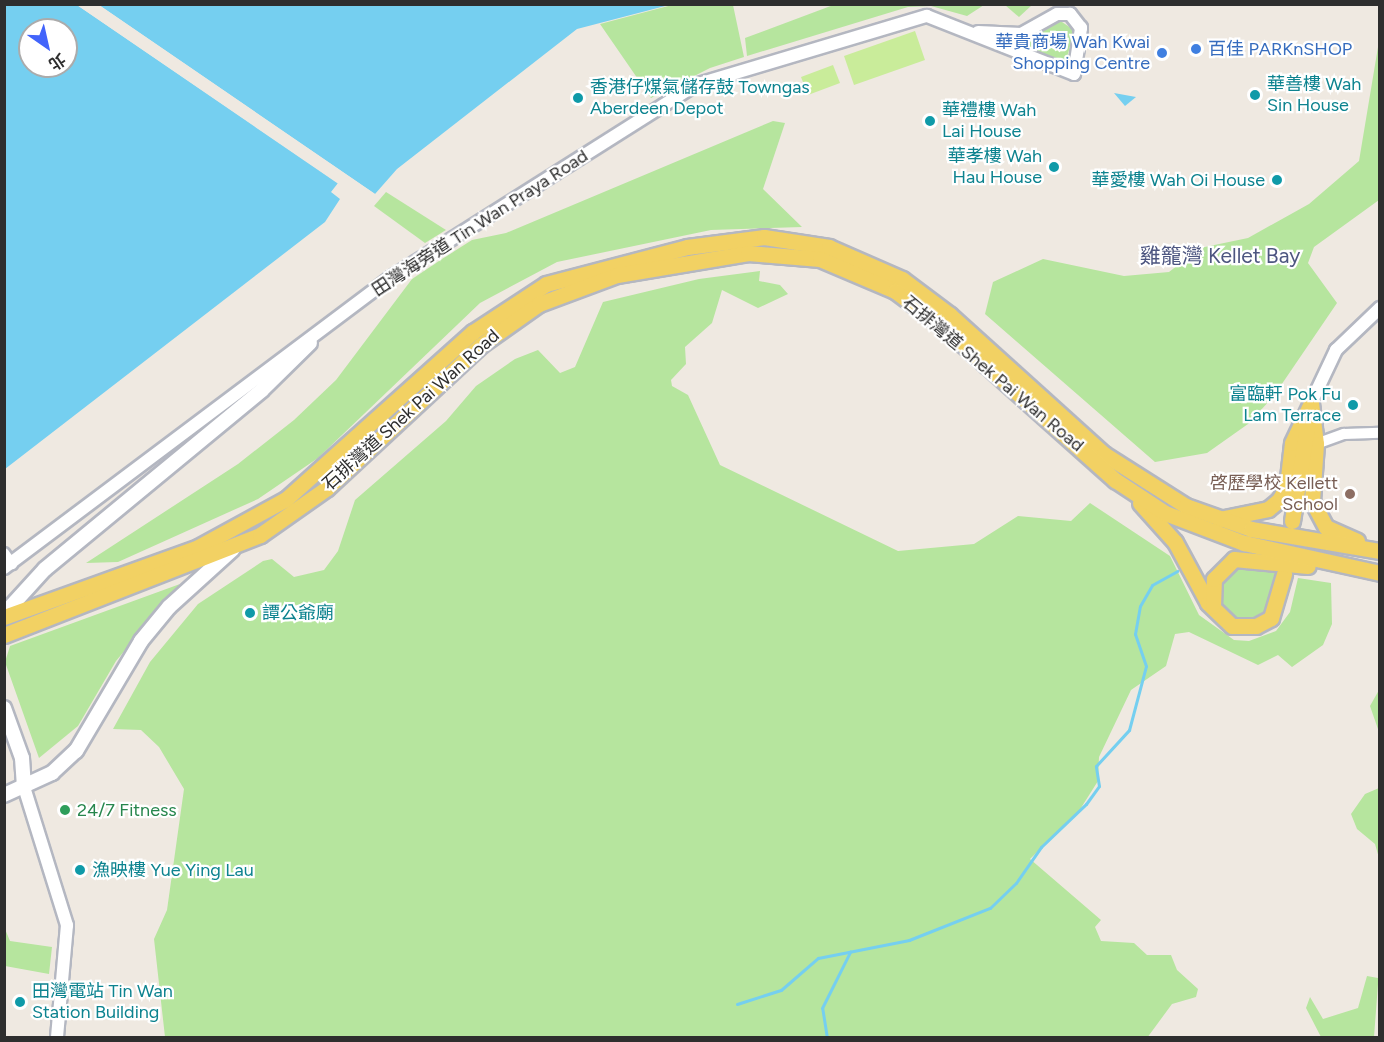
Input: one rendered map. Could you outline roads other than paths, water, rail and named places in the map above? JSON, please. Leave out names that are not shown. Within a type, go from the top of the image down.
[{"type":"main road","name":"石排灣道 Shek Pai Wan Road","points":[[4,616],[198,547],[251,520],[315,478],[473,332],[529,293],[580,271],[687,247],[764,237],[829,247],[902,279],[950,315],[1104,454],[1156,490],[1219,519],[1376,550]]},
{"type":"main road","name":"石排灣道 Shek Pai Wan Road","points":[[4,795],[52,773],[76,751],[141,641],[169,607],[233,549],[327,488],[481,345],[532,308],[617,275],[748,253],[820,259],[895,291],[942,326],[1132,493],[1214,534],[1380,573]]},
{"type":"main road","points":[[4,616],[45,568],[222,422],[310,343]]},
{"type":"main road","points":[[1311,403],[1316,444],[1312,501],[1319,519],[1376,550]]},
{"type":"main road","points":[[1219,519],[1268,509],[1279,500],[1287,486],[1292,443],[1311,403]]},
{"type":"main road","points":[[1292,522],[1311,403]]},
{"type":"main road","points":[[1132,493],[1175,542],[1219,616],[1240,628],[1264,623],[1280,603],[1284,574]]},
{"type":"main road","points":[[4,635],[233,549]]},
{"type":"main road","points":[[1219,616],[1210,597],[1212,584],[1222,567],[1234,560],[1354,568]]},
{"type":"main road","points":[[4,708],[22,758],[24,787]]},
{"type":"street","name":"田灣海旁道 Tin Wan Praya Road","points":[[7,562],[310,343],[390,278],[695,85],[914,18],[938,18],[978,32],[1074,74],[1081,28],[1070,14],[1057,14],[1022,34],[978,32]]},
{"type":"street","points":[[1311,403],[1336,350],[1379,310]]},
{"type":"street","points":[[1316,444],[1344,434],[1380,433]]},
{"type":"street","points":[[24,787],[67,925],[57,1038]]},
{"type":"water","points":[[5,5],[77,5],[338,183],[331,192],[340,199],[325,222],[5,469]]},
{"type":"water","points":[[99,5],[669,5],[577,29],[397,169],[375,194]]},
{"type":"water","points":[[1114,93],[1136,97],[1125,106]]},
{"type":"waterway","points":[[737,1004],[781,990],[818,958],[909,940],[990,908],[1016,883],[1041,847],[1086,804],[1099,786],[1096,766],[1129,730],[1146,666],[1135,634],[1140,606],[1152,585],[1177,571]]},
{"type":"waterway","points":[[827,1038],[822,1008],[850,952]]},
{"type":"place","name":"百佳 PARKnSHOP","points":[[1196,49]]},
{"type":"place","name":"華貴商場 Wah Kwai Shopping Centre","points":[[1162,53]]},
{"type":"place","name":"華善樓 Wah Sin House","points":[[1255,95]]},
{"type":"place","name":"香港仔煤氣儲存鼓 Towngas Aberdeen Depot","points":[[578,98]]},
{"type":"place","name":"華禮樓 Wah Lai House","points":[[930,121]]},
{"type":"place","name":"華孝樓 Wah Hau House","points":[[1054,167]]},
{"type":"place","name":"華愛樓 Wah Oi House","points":[[1277,180]]},
{"type":"place","name":"富臨軒 Pok Fu Lam Terrace","points":[[1353,405]]},
{"type":"place","name":"啓歷學校 Kellett School","points":[[1350,494]]},
{"type":"place","name":"譚公爺廟","points":[[250,613]]},
{"type":"place","name":"24/7 Fitness","points":[[65,810]]},
{"type":"place","name":"漁映樓 Yue Ying Lau","points":[[80,870]]},
{"type":"place","name":"田灣電站 Tin Wan Station Building","points":[[20,1002]]},
{"type":"district","name":"雞籠灣 Kellet Bay","points":[[1220,256]]}]
